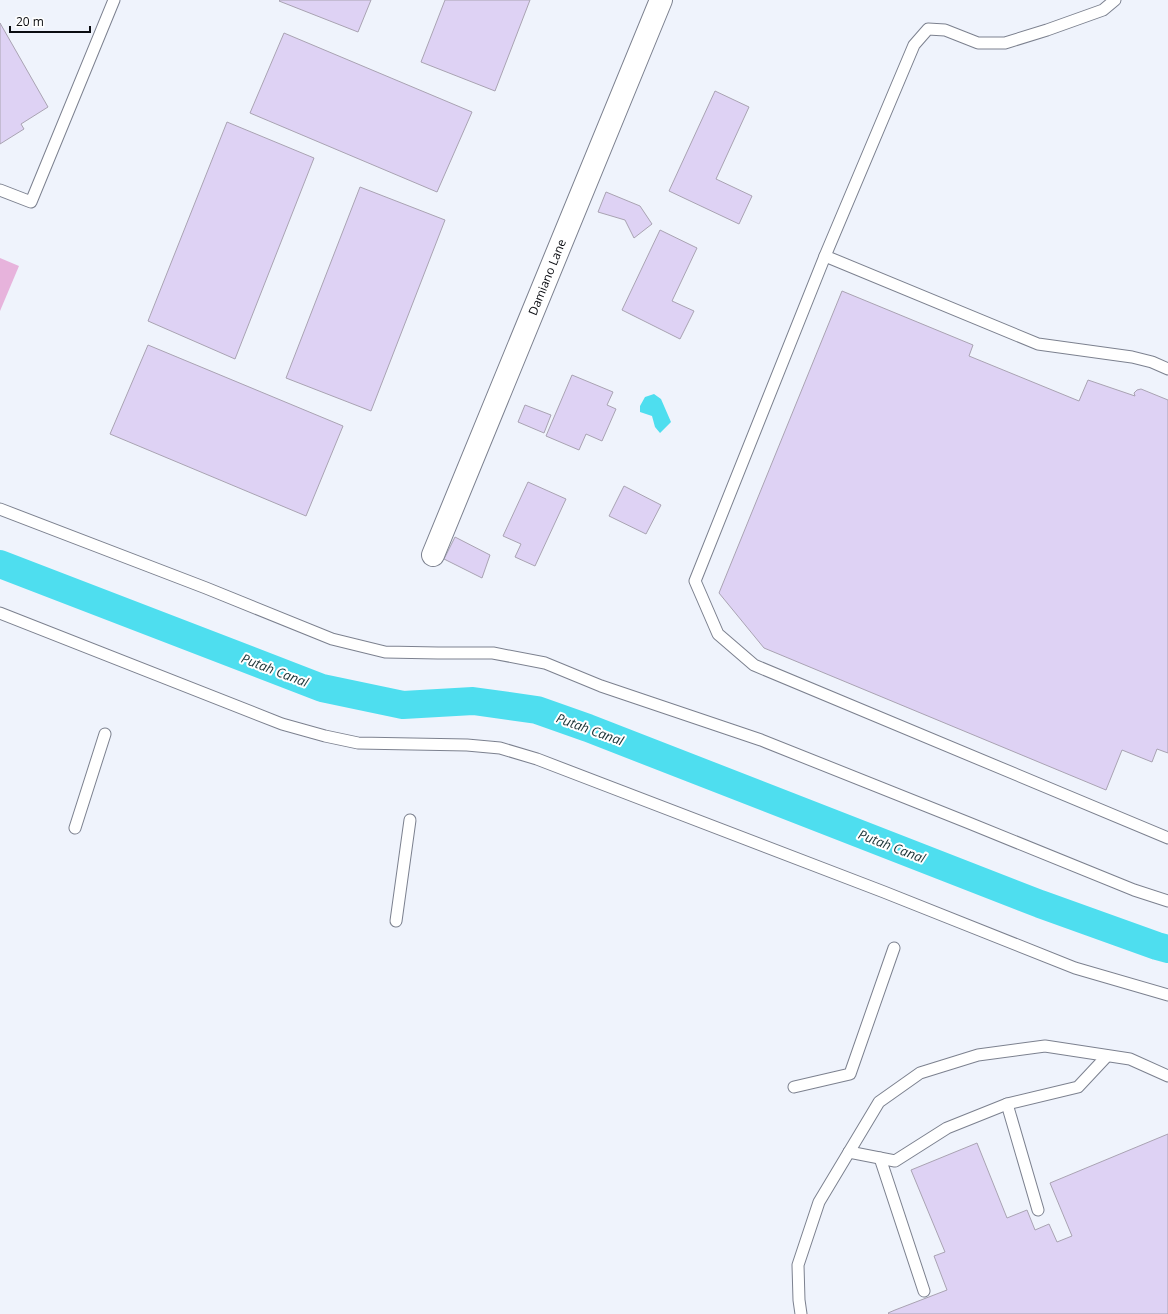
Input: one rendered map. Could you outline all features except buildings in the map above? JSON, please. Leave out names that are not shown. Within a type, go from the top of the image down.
[{"type":"street","name":"Damiano Lane","points":[[433,555],[660,0]]},
{"type":"lane","points":[[0,190],[31,202],[114,0]]},
{"type":"lane","points":[[1114,0],[1103,10],[1005,43],[978,43],[945,30],[928,29],[914,45],[825,256],[695,581],[718,634],[754,665],[1168,838]]},
{"type":"lane","points":[[825,256],[1038,344],[1132,357],[1152,362],[1168,369]]},
{"type":"lane","points":[[0,509],[206,588],[332,639],[385,652],[493,653],[545,663],[601,686],[762,740],[1134,890],[1168,901]]},
{"type":"lane","points":[[0,613],[282,724],[325,736],[358,743],[467,745],[500,748],[537,759],[884,892],[1075,968],[1168,995]]},
{"type":"lane","points":[[75,828],[105,734]]},
{"type":"lane","points":[[396,921],[410,820]]},
{"type":"lane","points":[[794,1087],[850,1074],[894,948]]},
{"type":"lane","points":[[802,1314],[799,1300],[798,1265],[819,1202],[879,1102],[920,1073],[978,1055],[1045,1046],[1130,1059],[1168,1076]]},
{"type":"lane","points":[[849,1152],[895,1160],[947,1128],[1007,1104],[1078,1087],[1107,1056]]},
{"type":"lane","points":[[1007,1104],[1038,1210]]},
{"type":"lane","points":[[880,1158],[924,1291]]},
{"type":"shaded area","points":[[0,258],[19,266],[0,311]]},
{"type":"water","points":[[654,394],[661,399],[671,422],[660,433],[655,427],[652,416],[640,412],[640,406],[645,397]]},
{"type":"waterway","name":"Putah Canal","points":[[0,564],[322,688],[403,705],[473,701],[537,710],[588,728],[1040,904],[1168,949]]}]
